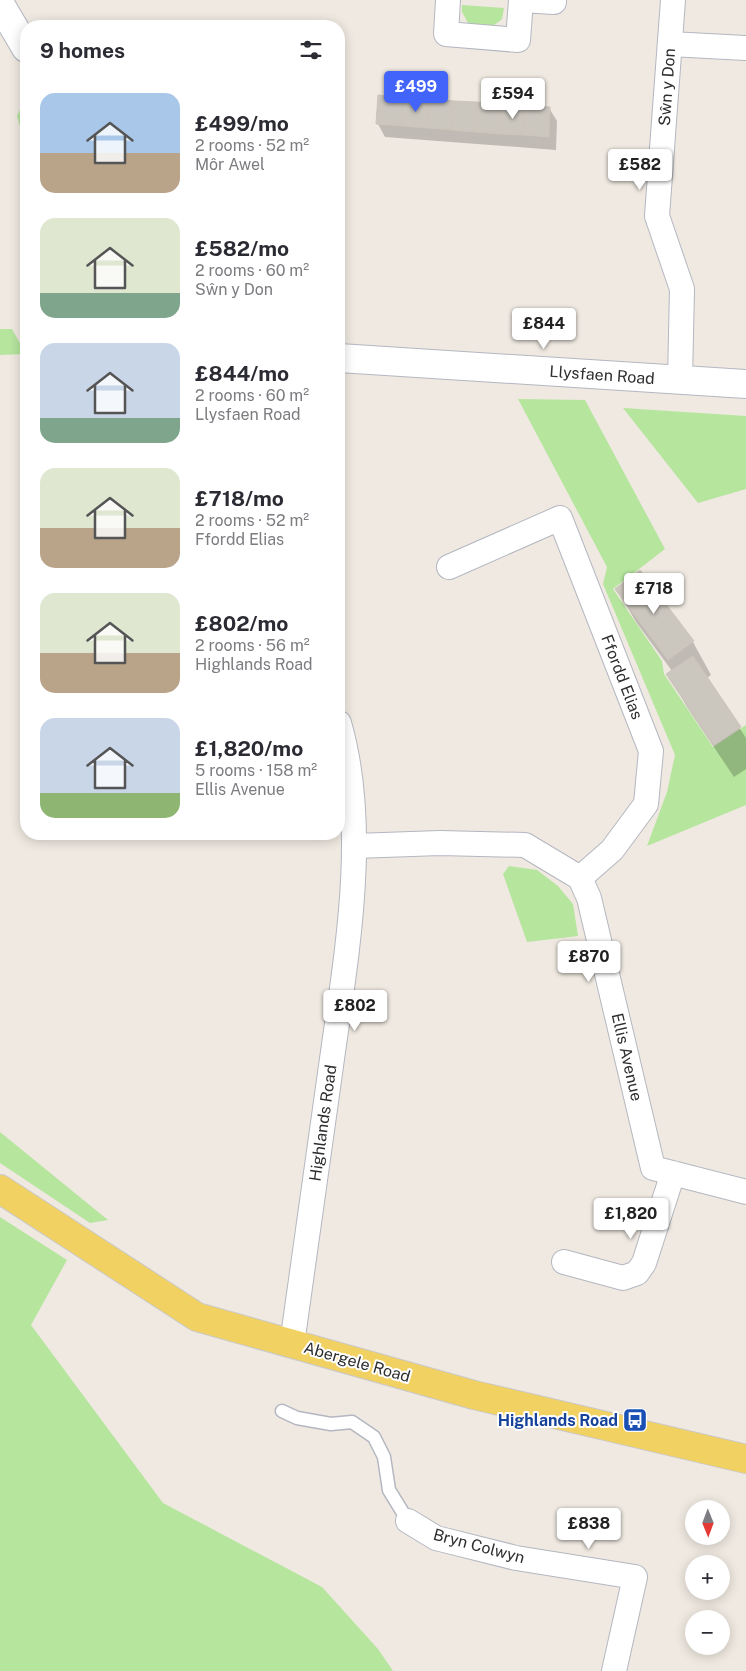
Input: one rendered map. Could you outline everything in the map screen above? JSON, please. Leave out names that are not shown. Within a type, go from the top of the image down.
[{"type":"main road","name":"Abergele Road","points":[[0,1189],[197,1317],[474,1395],[746,1459]]},
{"type":"street","points":[[448,0],[446,34],[518,40],[521,0],[554,2]]},
{"type":"street","name":"Sŵn y Don","points":[[672,0],[657,216],[682,289],[680,380]]},
{"type":"street","points":[[0,4],[20,38]]},
{"type":"street","points":[[670,44],[746,48]]},
{"type":"street","name":"Llysfaen Road","points":[[345,358],[746,384]]},
{"type":"street","name":"Ffordd Elias","points":[[449,567],[560,518],[651,751],[646,804],[612,850],[580,878]]},
{"type":"street","name":"Highlands Road","points":[[292,1344],[346,956],[355,846],[345,745]]},
{"type":"street","points":[[355,846],[440,843],[525,845],[580,878]]},
{"type":"street","name":"Ellis Avenue","points":[[580,878],[589,898],[653,1168],[746,1192]]},
{"type":"street","points":[[564,1262],[623,1278],[637,1273],[644,1263],[672,1173]]},
{"type":"street","name":"Bryn Colwyn","points":[[408,1521],[436,1538],[490,1551],[635,1577],[614,1671]]},
{"type":"lane","points":[[282,1411],[297,1418],[330,1424],[352,1422],[374,1437],[384,1457],[389,1490],[408,1521]]},
{"type":"green space","points":[[462,5],[504,8],[502,19],[490,27],[473,25],[468,23],[462,12]]},
{"type":"green space","points":[[20,110],[20,126],[17,116]]},
{"type":"green space","points":[[0,329],[12,329],[20,343],[20,354],[0,355]]},
{"type":"green space","points":[[518,399],[585,400],[665,549],[613,589],[662,661],[664,674],[713,747],[746,725],[746,805],[647,846],[667,792],[675,755],[603,584],[607,567]]},
{"type":"green space","points":[[623,408],[746,416],[746,489],[698,503]]},
{"type":"green space","points":[[509,866],[537,870],[558,886],[573,904],[578,936],[527,942],[503,874]]},
{"type":"green space","points":[[0,1132],[108,1220],[90,1223],[0,1163]]},
{"type":"green space","points":[[0,1217],[67,1260],[31,1325],[163,1503],[322,1587],[378,1649],[393,1671],[0,1671]]},
{"type":"building","points":[[378,95],[404,98],[402,126],[376,124]]},
{"type":"building","points":[[404,98],[429,99],[427,128],[402,126]]},
{"type":"building","points":[[429,99],[454,101],[452,130],[427,128]]},
{"type":"building","points":[[454,101],[476,102],[474,132],[452,130]]},
{"type":"building","points":[[476,102],[502,104],[500,134],[474,132]]},
{"type":"building","points":[[502,104],[525,105],[523,135],[500,134]]},
{"type":"building","points":[[525,105],[550,107],[549,137],[523,135]]},
{"type":"building","points":[[640,570],[694,641],[668,660],[615,589]]},
{"type":"building","points":[[693,656],[741,727],[714,745],[666,674]]},
{"type":"place","name":"Highlands Road","points":[[635,1420]]}]
